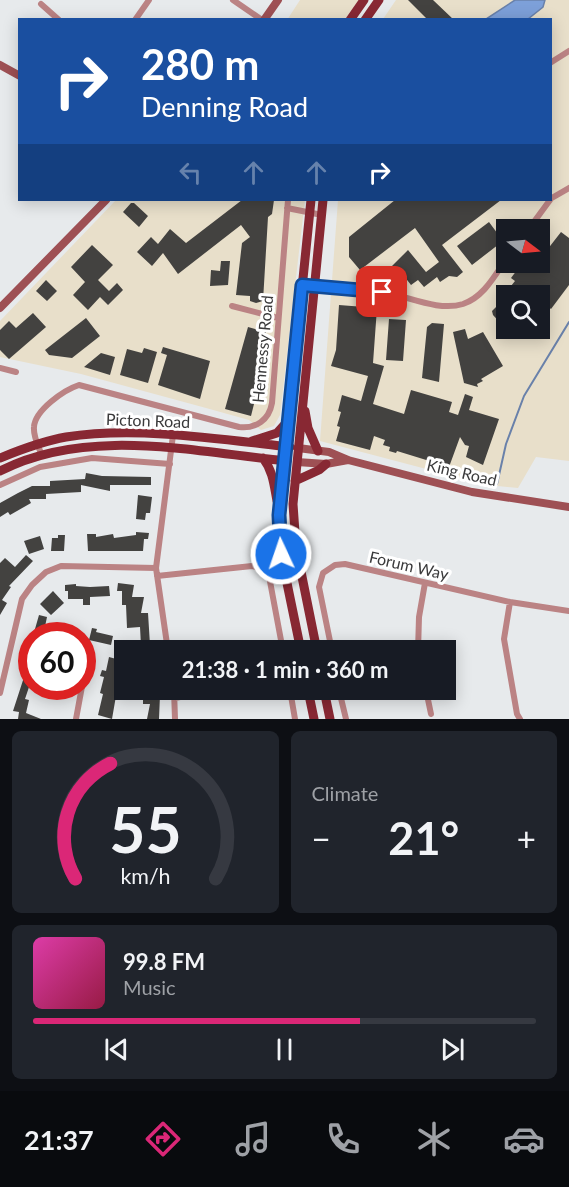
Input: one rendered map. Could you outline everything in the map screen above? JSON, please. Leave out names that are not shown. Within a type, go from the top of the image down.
[{"type":"main road","points":[[351,18],[364,0]]},
{"type":"main road","points":[[366,18],[379,0]]},
{"type":"main road","points":[[279,515],[310,201]]},
{"type":"main road","points":[[315,640],[294,534],[295,481],[323,201]]},
{"type":"main road","points":[[303,406],[308,428],[318,451]]},
{"type":"main road","points":[[247,442],[278,433],[288,421]]},
{"type":"main road","name":"Picton Road","points":[[0,458],[38,443],[99,434],[172,435],[298,448]]},
{"type":"main road","name":"Picton Road","points":[[0,471],[42,456],[99,446],[172,448],[297,462]]},
{"type":"main road","points":[[263,458],[273,477],[279,515],[281,554],[299,640]]},
{"type":"main road","points":[[295,481],[319,470],[326,464]]},
{"type":"main road","points":[[310,700],[314,719]]},
{"type":"main road","points":[[326,700],[330,719]]},
{"type":"street","points":[[136,18],[148,0]]},
{"type":"street","points":[[233,0],[260,18]]},
{"type":"street","points":[[264,18],[278,0]]},
{"type":"street","points":[[41,4],[57,18]]},
{"type":"street","points":[[552,62],[569,51]]},
{"type":"street","points":[[0,65],[18,75]]},
{"type":"street","points":[[552,198],[569,188]]},
{"type":"street","points":[[0,308],[105,201]]},
{"type":"street","name":"Hennessy Road","points":[[42,456],[34,426],[39,415],[79,385],[239,427],[256,425],[268,415],[272,407],[288,201]]},
{"type":"street","points":[[536,219],[549,201]]},
{"type":"street","points":[[287,208],[322,215]]},
{"type":"street","points":[[302,285],[382,292],[442,306],[454,306],[463,304],[481,293],[496,273]]},
{"type":"street","points":[[232,306],[278,318]]},
{"type":"street","points":[[0,368],[16,372]]},
{"type":"street","points":[[166,640],[156,568],[172,435]]},
{"type":"street","name":"King Road","points":[[298,448],[328,452],[348,460],[472,492],[569,507]]},
{"type":"street","points":[[0,485],[40,467],[92,458],[170,464]]},
{"type":"street","name":"King Road","points":[[297,462],[326,464],[348,460]]},
{"type":"street","name":"Forum Way","points":[[330,640],[319,587],[322,573],[336,565],[345,564],[510,602],[569,611]]},
{"type":"street","points":[[0,693],[22,599],[32,585],[46,572],[61,566],[156,568]]},
{"type":"street","points":[[157,576],[252,566],[262,569],[269,576],[281,640]]},
{"type":"street","points":[[418,640],[419,617],[425,583]]},
{"type":"street","points":[[510,602],[504,639],[517,714],[520,719]]},
{"type":"street","points":[[76,719],[80,700]]},
{"type":"street","points":[[175,700],[175,719]]},
{"type":"street","points":[[292,700],[295,719]]},
{"type":"street","points":[[341,700],[346,719]]},
{"type":"street","points":[[428,700],[431,714]]},
{"type":"shaded area","points":[[300,0],[359,0],[346,18],[288,18]]},
{"type":"shaded area","points":[[396,0],[569,0],[569,461],[536,457],[518,488],[487,485],[320,441],[338,201],[552,201],[552,18],[384,18]]},
{"type":"shaded area","points":[[115,201],[305,201],[280,415],[274,426],[261,430],[249,420],[81,374],[0,357],[0,321]]},
{"type":"water","points":[[515,0],[545,0],[543,7],[529,18],[488,18]]},
{"type":"building","points":[[408,0],[433,0],[452,18],[426,18]]},
{"type":"building","points":[[241,201],[274,201],[272,214],[268,217],[263,301],[256,303],[250,301],[250,296],[236,295],[242,243],[250,237],[241,225],[178,274],[163,253],[152,266],[137,252],[151,237],[158,244],[170,229],[186,243]]},
{"type":"building","points":[[394,201],[500,201],[442,245],[463,272],[457,277],[449,276],[440,282],[437,277],[424,287],[418,280],[411,285],[404,276],[397,281],[388,270],[408,250],[426,272],[439,262],[415,228],[360,270],[349,257],[349,237]]},
{"type":"building","points":[[131,203],[134,203],[148,216],[139,227],[123,212]]},
{"type":"building","points":[[489,222],[496,232],[496,246],[472,265],[457,246]]},
{"type":"building","points":[[561,232],[569,238],[569,285],[551,309],[550,285],[512,285],[515,281],[511,278],[515,273],[550,273],[550,246]]},
{"type":"building","points":[[92,245],[113,265],[98,280],[109,291],[117,283],[123,290],[108,305],[100,297],[88,310],[73,295],[85,282],[71,267]]},
{"type":"building","points":[[221,261],[230,261],[228,285],[210,286],[211,270],[220,271]]},
{"type":"building","points":[[46,280],[57,291],[47,301],[36,291]]},
{"type":"building","points":[[339,305],[377,308],[373,363],[384,366],[373,404],[404,414],[411,390],[452,402],[449,412],[458,415],[465,394],[473,397],[469,410],[499,419],[483,465],[466,457],[469,446],[465,445],[460,437],[449,467],[397,451],[396,453],[389,451],[390,447],[383,445],[385,440],[374,436],[370,450],[336,441],[340,427],[337,426],[342,395],[361,401],[368,376],[331,366],[336,350]]},
{"type":"building","points":[[496,307],[496,318],[493,315],[492,311]]},
{"type":"building","points":[[33,313],[46,327],[9,359],[0,350],[0,330],[9,321],[16,328]]},
{"type":"building","points":[[86,318],[100,336],[72,358],[49,355],[45,350]]},
{"type":"building","points":[[389,319],[406,320],[403,361],[386,360]]},
{"type":"building","points":[[432,323],[444,324],[439,382],[422,378],[427,327]]},
{"type":"building","points":[[248,327],[266,332],[264,361],[257,362],[255,400],[251,416],[225,409]]},
{"type":"building","points":[[465,329],[468,339],[483,332],[503,366],[481,379],[483,381],[477,384],[478,387],[464,383],[453,332]]},
{"type":"building","points":[[163,347],[210,361],[200,399],[158,385],[167,355],[161,353]]},
{"type":"building","points":[[144,348],[157,352],[148,383],[120,375],[127,349],[142,353]]},
{"type":"building","points":[[101,353],[115,357],[110,375],[84,367]]},
{"type":"building","points":[[86,473],[102,476],[151,477],[151,485],[110,485],[110,491],[81,485],[81,492],[46,494],[46,499],[29,499],[31,503],[10,515],[8,512],[0,517],[0,503],[18,493],[32,486],[50,486],[50,481],[85,479]]},
{"type":"building","points":[[138,495],[152,497],[150,513],[146,513],[145,520],[136,519]]},
{"type":"building","points":[[136,532],[149,533],[148,539],[144,539],[143,551],[88,551],[87,534],[96,534],[96,537],[113,534],[114,538],[136,535]]},
{"type":"building","points":[[58,535],[65,535],[64,551],[51,551],[52,538],[58,538]]},
{"type":"building","points":[[40,536],[44,549],[29,554],[24,541]]},
{"type":"building","points":[[26,555],[33,561],[9,586],[11,587],[2,600],[7,603],[0,615],[0,563],[5,558],[15,567]]},
{"type":"building","points":[[118,583],[134,585],[132,597],[144,597],[141,613],[148,613],[150,640],[141,640],[140,627],[127,628],[126,605],[122,605],[122,591],[117,591]]},
{"type":"building","points":[[76,584],[76,586],[90,587],[109,586],[110,596],[90,597],[90,605],[83,605],[83,599],[68,599],[68,591],[65,591],[65,585]]},
{"type":"building","points":[[53,591],[64,603],[51,615],[40,604]]},
{"type":"building","points":[[39,615],[47,617],[46,622],[37,622]]},
{"type":"building","points":[[96,632],[113,636],[111,645],[96,642]]},
{"type":"building","points":[[109,657],[114,658],[115,700],[112,719],[98,715],[104,677],[100,676],[102,670],[106,671]]},
{"type":"building","points":[[18,696],[18,700],[29,700],[26,713],[41,719],[18,719],[19,712],[13,711]]},
{"type":"building","points":[[143,700],[160,700],[159,719],[147,719],[150,704],[143,704]]},
{"type":"waterway","points":[[497,484],[506,444],[524,396],[569,322]]},
{"type":"route","points":[[281,554],[279,515],[302,285],[382,292]]}]
